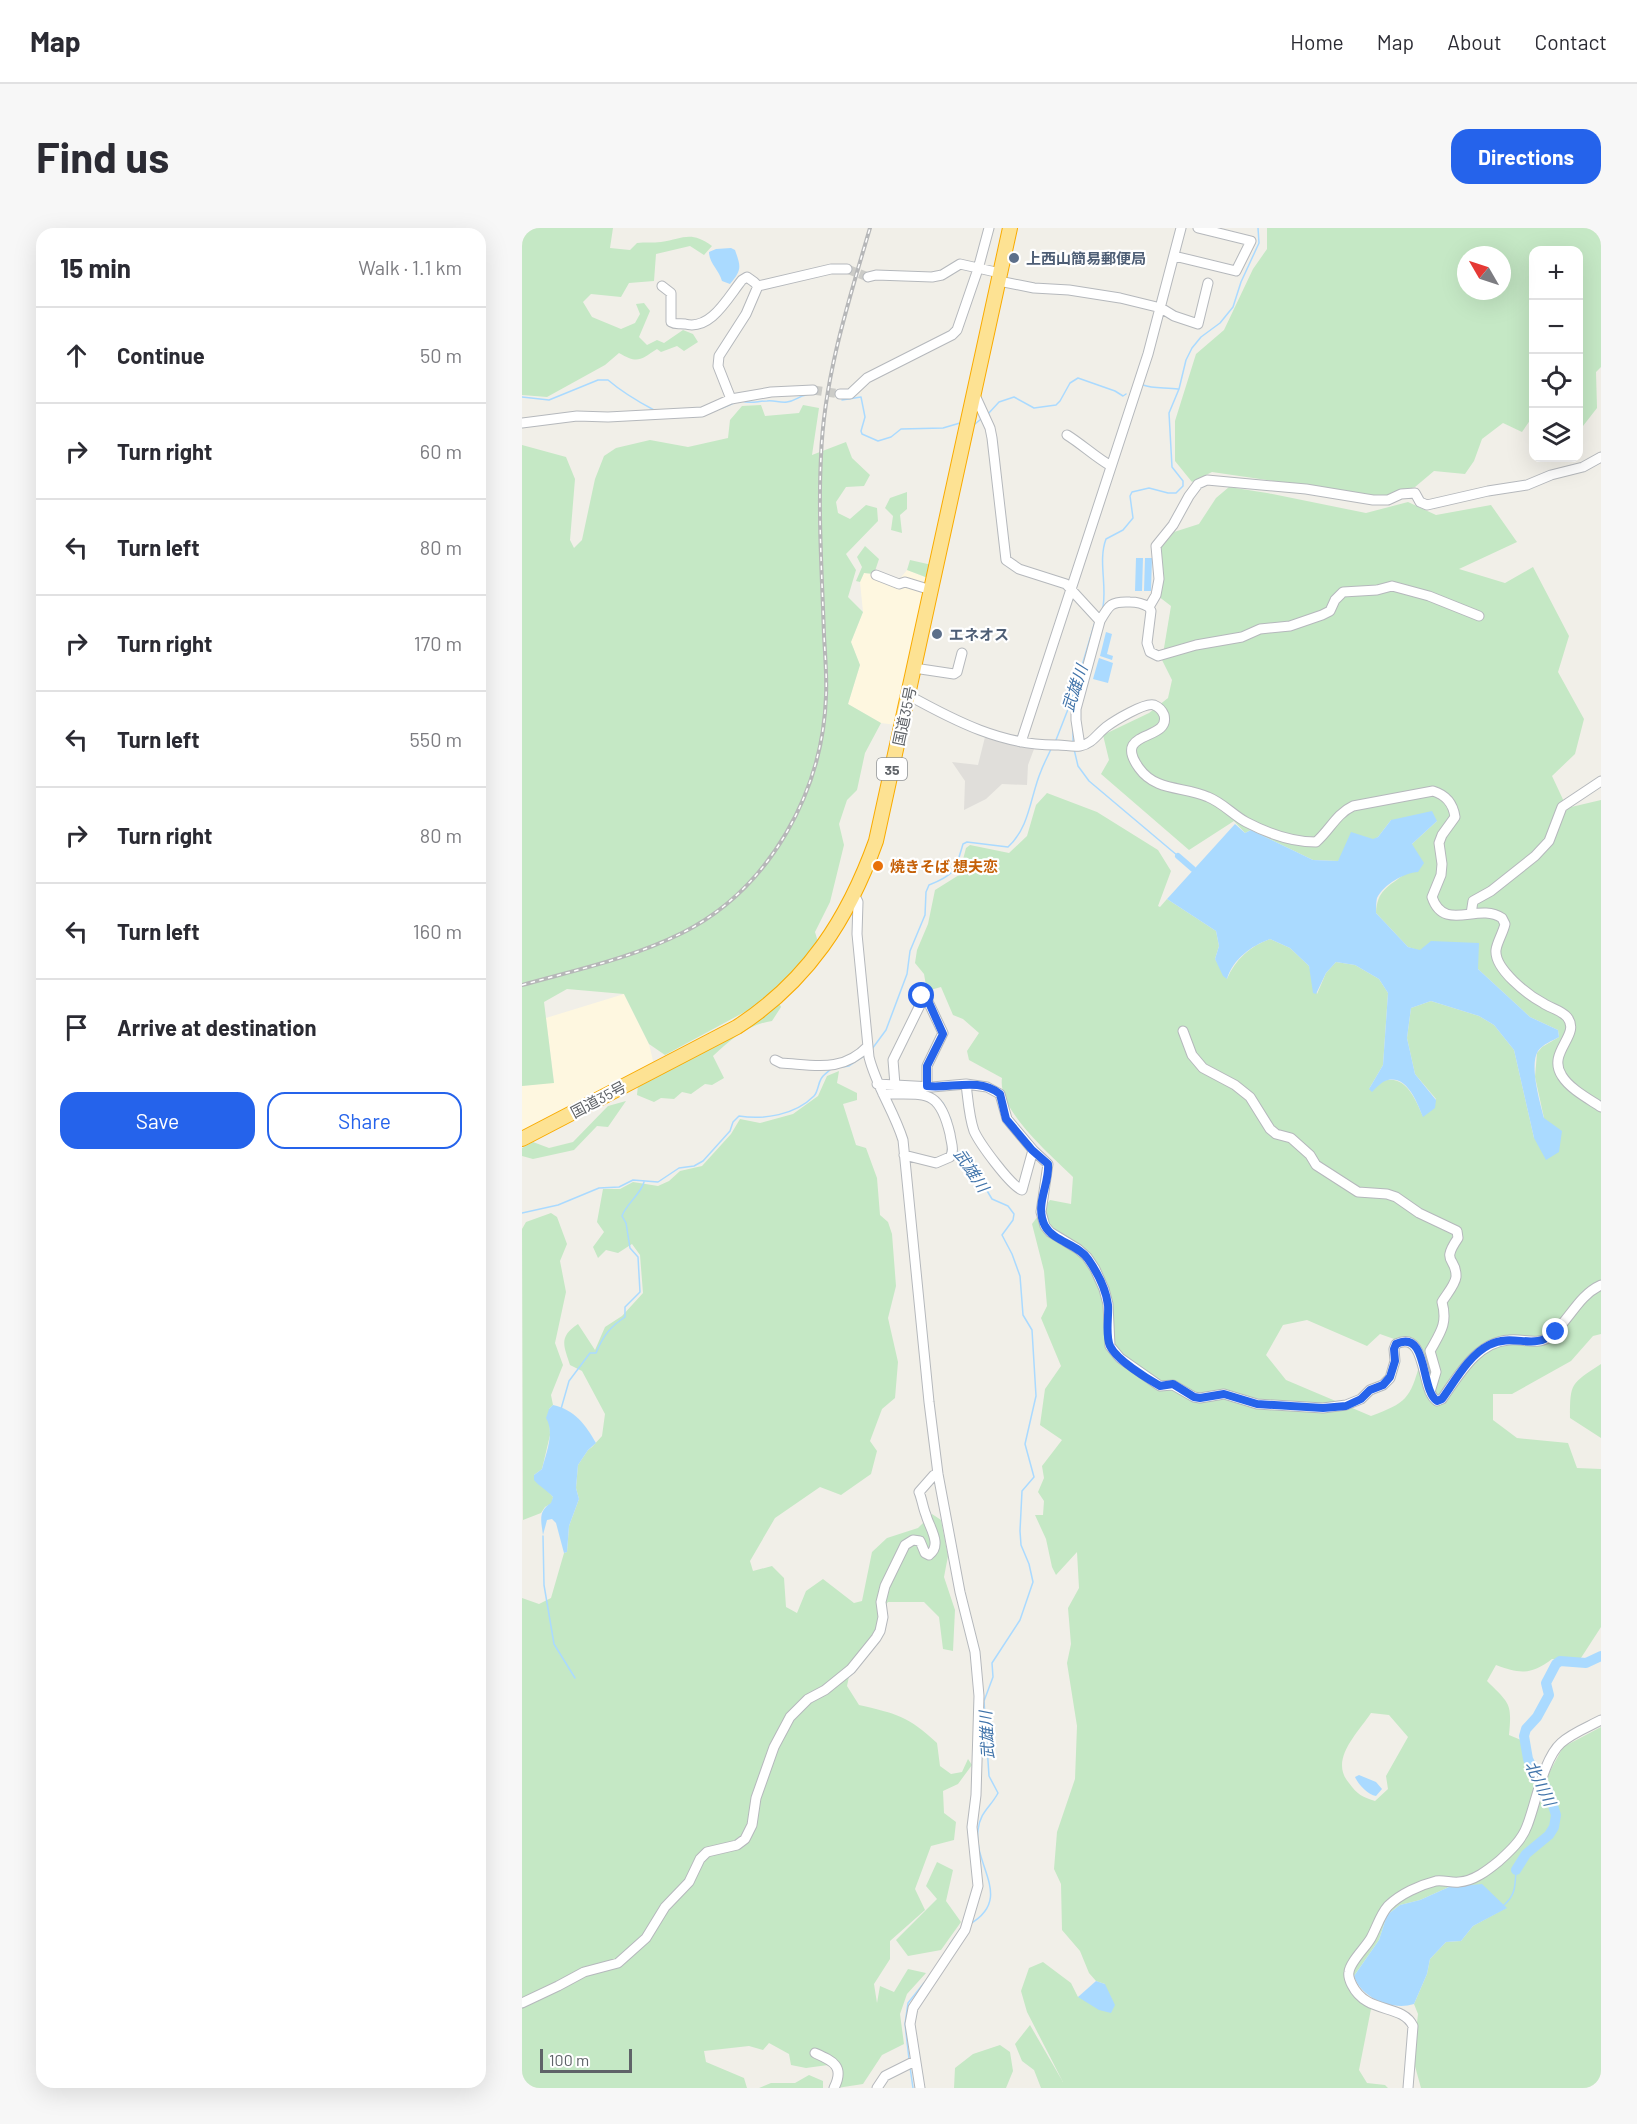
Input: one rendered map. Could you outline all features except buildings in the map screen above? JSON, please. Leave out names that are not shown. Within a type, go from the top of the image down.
[{"type":"highway","name":"国道35号","points":[[522,1139],[754,1016],[787,989],[811,963],[836,928],[854,894],[876,841],[1010,228]]},
{"type":"street","points":[[840,394],[850,394],[867,378],[952,335],[957,330],[989,228]]},
{"type":"street","points":[[1021,742],[1161,308],[1181,228]]},
{"type":"street","points":[[1174,256],[1236,271],[1251,241],[1198,228]]},
{"type":"street","points":[[868,277],[876,275],[932,277],[960,264],[1034,288],[1069,290],[1120,298],[1161,308],[1174,316],[1198,324],[1208,283]]},
{"type":"street","points":[[758,286],[831,269],[847,269]]},
{"type":"street","points":[[662,286],[671,293],[671,322],[690,327],[715,316],[742,279],[747,277],[758,286]]},
{"type":"street","points":[[730,399],[718,366],[719,356],[746,314],[758,286]]},
{"type":"street","points":[[522,423],[577,416],[608,417],[706,410],[730,399],[771,392],[813,390]]},
{"type":"street","points":[[974,393],[990,428],[992,438],[1006,560],[1019,569],[1071,587],[1097,618]]},
{"type":"street","points":[[1067,435],[1088,448],[1094,457],[1111,466]]},
{"type":"street","points":[[1149,607],[1156,595],[1159,579],[1156,546],[1173,525],[1198,484],[1207,480],[1296,488],[1372,500],[1388,500],[1401,494],[1415,493],[1420,502],[1427,505],[1527,485],[1583,467],[1601,457]]},
{"type":"street","points":[[876,575],[899,584],[905,582],[931,590]]},
{"type":"street","points":[[1072,746],[1076,709],[1097,618],[1118,601],[1141,602],[1149,607],[1151,611],[1148,649],[1158,656],[1196,645],[1242,637],[1260,629],[1290,626],[1329,611],[1343,592],[1359,590],[1377,590],[1392,586],[1402,588],[1479,616]]},
{"type":"street","points":[[914,668],[954,674],[957,672],[962,653]]},
{"type":"street","points":[[908,695],[978,731],[1041,746],[1072,746],[1089,743],[1107,726],[1143,706],[1149,704],[1155,706],[1162,710],[1165,717],[1163,724],[1158,730],[1137,740],[1131,752],[1132,758],[1143,774],[1160,785],[1206,796],[1245,822],[1298,842],[1316,842],[1326,834],[1336,817],[1353,806],[1433,791],[1442,794],[1449,801],[1455,817],[1439,843],[1443,864],[1432,897],[1435,907],[1442,913],[1452,916],[1488,912],[1502,918],[1505,924],[1496,950],[1497,960],[1505,973],[1526,992],[1567,1017],[1570,1032],[1560,1049],[1557,1060],[1558,1070],[1563,1078],[1601,1107]]},
{"type":"street","points":[[1471,914],[1473,901],[1491,891],[1527,863],[1549,841],[1562,807],[1601,781]]},
{"type":"street","points":[[854,894],[858,902],[857,934],[868,1051],[883,1094],[899,1126],[938,1473],[979,1680],[980,1740],[972,1827],[978,1886],[966,1930],[913,2008],[910,2024],[910,2063],[920,2088]]},
{"type":"street","points":[[896,1085],[893,1060],[925,994],[943,1034],[927,1066],[927,1086]]},
{"type":"street","points":[[1183,1031],[1192,1054],[1203,1068],[1235,1085],[1256,1104],[1270,1129],[1276,1134],[1291,1138],[1310,1155],[1316,1165],[1358,1192],[1387,1194],[1396,1197],[1419,1213],[1457,1232],[1458,1238],[1450,1250],[1450,1259],[1456,1273],[1455,1280],[1442,1302],[1446,1316],[1430,1352],[1436,1372],[1430,1392]]},
{"type":"street","points":[[775,1060],[781,1063],[828,1066],[854,1059],[868,1051]]},
{"type":"street","points":[[881,1084],[927,1086],[966,1084],[987,1087],[1000,1094],[1006,1119],[1032,1150],[1048,1164],[1041,1212],[1045,1226],[1050,1232],[1078,1249],[1095,1269],[1106,1297],[1110,1346],[1120,1358],[1149,1380],[1160,1386],[1173,1384],[1194,1397],[1224,1394],[1257,1404],[1323,1408],[1346,1406],[1361,1399],[1370,1390],[1383,1385],[1390,1377],[1395,1361],[1396,1344],[1403,1341],[1410,1342],[1416,1347],[1432,1398],[1437,1401],[1442,1399],[1468,1363],[1487,1346],[1510,1339],[1536,1342],[1548,1338],[1583,1298],[1601,1286]]},
{"type":"street","points":[[966,1084],[975,1132],[1008,1177],[1022,1190],[1032,1150]]},
{"type":"street","points":[[883,1094],[930,1096],[938,1103],[945,1116],[953,1150],[950,1157],[936,1163],[904,1155]]},
{"type":"street","points":[[522,2003],[584,1972],[618,1963],[646,1938],[665,1907],[689,1882],[699,1859],[706,1852],[737,1845],[749,1834],[756,1798],[774,1748],[790,1717],[808,1699],[825,1690],[851,1669],[876,1638],[883,1617],[881,1602],[885,1586],[905,1545],[913,1540],[920,1541],[926,1553],[929,1555],[933,1553],[934,1529],[928,1522],[919,1492],[933,1475],[938,1473]]},
{"type":"street","points":[[1408,2088],[1413,2026],[1410,2019],[1405,2015],[1371,2005],[1356,1993],[1349,1972],[1389,1905],[1408,1891],[1438,1881],[1459,1882],[1471,1879],[1484,1873],[1499,1861],[1521,1838],[1528,1825],[1540,1782],[1556,1749],[1561,1743],[1601,1720]]},
{"type":"street","points":[[815,2053],[837,2066],[838,2076],[834,2088]]},
{"type":"street","points":[[878,2088],[885,2076],[910,2063]]},
{"type":"shaded area","points":[[907,570],[928,578],[896,725],[881,723],[848,704],[860,665],[851,642],[863,612],[860,582],[864,573],[898,581]]},
{"type":"shaded area","points":[[985,737],[1034,749],[1028,765],[1027,785],[1002,784],[986,799],[964,810],[965,781],[952,762],[978,765]]},
{"type":"shaded area","points":[[624,994],[649,1044],[654,1065],[522,1135],[522,1086],[554,1082],[546,1018]]},
{"type":"green space","points":[[522,228],[613,228],[610,248],[630,250],[637,243],[661,242],[686,237],[698,238],[712,246],[704,255],[690,246],[656,254],[654,281],[629,283],[621,297],[591,294],[583,302],[592,317],[621,329],[635,323],[640,314],[636,304],[644,303],[650,311],[639,337],[647,345],[657,340],[664,343],[683,330],[693,334],[698,342],[684,351],[677,346],[661,352],[657,349],[639,359],[631,359],[619,353],[605,365],[547,397],[522,395]]},
{"type":"green space","points":[[1267,228],[1601,228],[1601,367],[1596,372],[1597,408],[1583,426],[1583,246],[1529,246],[1529,422],[1522,432],[1503,423],[1482,439],[1474,461],[1465,474],[1434,471],[1415,487],[1382,497],[1212,472],[1192,482],[1175,461],[1175,421],[1196,354],[1224,330],[1253,269],[1267,249]]},
{"type":"green space","points":[[761,405],[765,416],[799,413],[803,405],[819,408],[812,455],[846,442],[852,458],[870,475],[864,486],[846,487],[836,502],[838,513],[850,519],[866,505],[877,508],[878,521],[846,554],[856,570],[848,597],[863,612],[851,642],[860,665],[848,704],[881,723],[865,753],[857,790],[847,800],[839,824],[844,845],[830,902],[815,932],[818,942],[790,976],[752,1008],[665,1055],[649,1044],[624,994],[567,989],[544,1002],[554,1083],[522,1086],[522,445],[566,457],[575,479],[570,540],[574,548],[582,540],[595,479],[604,456],[616,448],[650,440],[688,447],[728,438],[730,420],[742,406]]},
{"type":"green space","points":[[1229,487],[1366,513],[1408,502],[1436,515],[1491,505],[1517,542],[1459,569],[1505,583],[1533,567],[1569,636],[1558,672],[1584,719],[1575,754],[1552,776],[1567,808],[1601,800],[1601,1334],[1593,1336],[1571,1361],[1512,1394],[1493,1394],[1493,1420],[1517,1438],[1568,1443],[1577,1468],[1601,1469],[1601,1627],[1579,1661],[1552,1659],[1538,1668],[1525,1671],[1496,1665],[1487,1681],[1508,1705],[1509,1735],[1521,1740],[1526,1768],[1541,1788],[1563,1747],[1601,1727],[1601,2088],[1421,2088],[1413,2059],[1418,2014],[1414,2004],[1427,1974],[1430,1959],[1446,1942],[1461,1941],[1473,1926],[1506,1908],[1449,1887],[1420,1900],[1400,1905],[1387,1915],[1379,1940],[1354,1976],[1361,2001],[1371,2009],[1359,2070],[1367,2083],[1385,2085],[1388,2088],[1041,2088],[1034,2070],[1022,2061],[1015,2044],[1030,2025],[1063,2082],[1027,2012],[1021,1991],[1029,1968],[1043,1962],[1071,1983],[1078,1997],[1105,1984],[1096,1981],[1089,1973],[1080,1951],[1062,1930],[1061,1884],[1054,1869],[1057,1832],[1075,1779],[1077,1726],[1067,1663],[1071,1644],[1068,1608],[1079,1588],[1077,1552],[1056,1575],[1046,1539],[1035,1515],[1043,1515],[1044,1501],[1038,1492],[1044,1478],[1042,1466],[1062,1440],[1040,1425],[1045,1389],[1061,1366],[1041,1318],[1047,1306],[1044,1271],[1032,1224],[1050,1200],[1071,1204],[1073,1177],[1040,1145],[1017,1118],[1003,1091],[1002,1078],[969,1060],[967,1051],[979,1033],[963,1019],[953,1015],[941,987],[927,991],[924,974],[915,963],[917,950],[928,924],[935,890],[959,875],[966,848],[970,845],[1009,853],[1027,836],[1036,805],[1047,793],[1097,812],[1158,850],[1171,871],[1158,906],[1160,907],[1167,899],[1216,931],[1219,946],[1215,959],[1227,979],[1244,954],[1270,939],[1290,948],[1309,966],[1317,994],[1326,973],[1336,962],[1355,965],[1379,979],[1388,993],[1383,1065],[1369,1089],[1387,1080],[1400,1082],[1406,1086],[1423,1116],[1436,1099],[1415,1074],[1407,1038],[1411,1008],[1431,1001],[1479,1016],[1494,1025],[1514,1050],[1534,1138],[1544,1118],[1535,1077],[1537,1053],[1542,1047],[1559,1037],[1558,1030],[1530,1017],[1478,969],[1408,947],[1376,913],[1381,894],[1406,873],[1412,844],[1437,821],[1391,820],[1378,837],[1338,861],[1313,860],[1251,830],[1245,833],[1234,821],[1189,850],[1101,774],[1109,760],[1103,735],[1149,713],[1168,698],[1172,680],[1162,660],[1171,606],[1158,596],[1153,557],[1174,532],[1199,524],[1216,498]],"holes":[[[1307,1320],[1367,1346],[1380,1334],[1411,1345],[1420,1363],[1413,1385],[1405,1398],[1392,1407],[1371,1416],[1286,1380],[1266,1355],[1283,1325]],[[1371,1713],[1389,1715],[1408,1737],[1386,1776],[1388,1789],[1375,1801],[1355,1790],[1344,1774],[1342,1765],[1347,1747]]]},
{"type":"green space","points":[[907,492],[907,509],[900,515],[902,533],[891,530],[893,516],[885,508],[890,498]]},
{"type":"green space","points":[[865,546],[879,559],[874,574],[864,573],[860,582],[856,581],[862,567],[857,557]]},
{"type":"green space","points":[[910,560],[932,565],[928,578],[907,570]]},
{"type":"green space","points":[[779,1003],[781,1007],[772,1021],[748,1029],[713,1056],[724,1078],[712,1085],[705,1084],[691,1094],[682,1092],[674,1099],[661,1098],[654,1102],[637,1095],[638,1085]]},
{"type":"green space","points":[[839,1071],[837,1083],[857,1093],[857,1100],[843,1104],[856,1145],[866,1148],[877,1178],[880,1215],[888,1222],[892,1234],[896,1286],[888,1318],[898,1362],[895,1398],[882,1409],[870,1441],[877,1451],[871,1474],[841,1495],[820,1487],[775,1518],[750,1561],[753,1571],[772,1566],[784,1578],[786,1607],[797,1613],[806,1591],[823,1579],[854,1603],[862,1601],[872,1552],[887,1538],[918,1528],[932,1514],[941,1520],[948,1556],[944,1577],[955,1610],[953,1651],[943,1649],[939,1617],[924,1602],[888,1602],[878,1615],[877,1635],[852,1662],[847,1686],[859,1705],[901,1717],[927,1734],[937,1743],[940,1766],[951,1774],[962,1772],[968,1759],[972,1765],[958,1784],[943,1791],[944,1813],[956,1822],[954,1840],[931,1846],[915,1889],[925,1910],[890,1941],[890,1959],[874,1984],[877,2003],[880,1986],[894,1992],[908,1969],[926,1973],[907,1994],[900,2014],[904,2044],[882,2055],[863,2084],[837,2088],[841,2081],[841,2065],[833,2059],[828,2065],[806,2068],[791,2065],[789,2054],[769,2043],[763,2050],[749,2046],[704,2051],[706,2062],[744,2078],[747,2088],[522,2088],[522,1598],[539,1604],[551,1598],[564,1553],[567,1552],[569,1526],[579,1499],[576,1488],[578,1465],[588,1450],[602,1436],[605,1414],[582,1371],[570,1365],[565,1338],[567,1333],[578,1324],[595,1350],[605,1327],[622,1316],[643,1293],[640,1255],[632,1244],[618,1253],[606,1250],[598,1258],[593,1247],[604,1232],[597,1222],[603,1189],[620,1189],[633,1182],[658,1186],[669,1181],[680,1171],[702,1166],[731,1134],[740,1119],[760,1123],[793,1114],[818,1096],[827,1076]]},
{"type":"green space","points":[[626,1101],[608,1127],[597,1126],[574,1150],[533,1159],[522,1156],[522,1148],[533,1142],[549,1148],[573,1142],[608,1106]]},
{"type":"green space","points":[[551,1213],[557,1217],[567,1244],[560,1261],[566,1292],[555,1343],[563,1365],[551,1395],[553,1405],[549,1409],[550,1435],[542,1469],[534,1475],[553,1497],[552,1503],[541,1513],[523,1520],[522,1229],[526,1222]]},
{"type":"green space","points":[[1601,1364],[1601,1438],[1570,1418],[1574,1385]]},
{"type":"green space","points":[[937,1862],[953,1870],[946,1901],[961,1922],[941,1950],[908,1956],[896,1940],[937,1899],[926,1886]]},
{"type":"green space","points":[[1000,2045],[1010,2052],[1013,2071],[1006,2088],[954,2088],[955,2068],[973,2054]]},
{"type":"green space","points":[[809,2075],[823,2081],[823,2088],[759,2088],[771,2083],[795,2083]]},
{"type":"water","points":[[731,248],[735,250],[739,268],[730,284],[722,281],[709,252]]},
{"type":"water","points":[[1136,558],[1143,558],[1142,591],[1135,591]]},
{"type":"water","points":[[1145,558],[1152,558],[1151,591],[1144,591]]},
{"type":"water","points":[[1106,632],[1112,634],[1107,654],[1113,656],[1112,660],[1100,656]]},
{"type":"water","points":[[1099,658],[1113,663],[1108,683],[1093,679]]},
{"type":"water","points":[[1432,811],[1437,821],[1412,844],[1424,863],[1418,872],[1401,877],[1384,888],[1377,898],[1376,913],[1408,947],[1420,950],[1431,941],[1479,943],[1478,969],[1530,1017],[1558,1030],[1559,1037],[1538,1051],[1535,1065],[1536,1084],[1544,1118],[1562,1131],[1559,1152],[1546,1160],[1534,1138],[1514,1050],[1494,1025],[1479,1016],[1431,1001],[1411,1008],[1407,1038],[1415,1074],[1436,1100],[1435,1108],[1423,1117],[1411,1092],[1401,1082],[1388,1080],[1372,1092],[1369,1089],[1383,1065],[1388,993],[1379,979],[1355,965],[1336,962],[1326,973],[1316,994],[1313,993],[1309,966],[1290,948],[1270,939],[1256,945],[1238,959],[1227,979],[1223,976],[1215,959],[1219,946],[1216,931],[1167,899],[1235,824],[1245,833],[1251,830],[1313,860],[1338,861],[1351,832],[1373,839],[1378,837],[1391,820]]},
{"type":"water","points":[[553,1405],[567,1410],[579,1419],[596,1443],[578,1465],[576,1488],[579,1499],[569,1526],[567,1552],[564,1553],[556,1523],[552,1519],[547,1520],[543,1535],[542,1513],[553,1497],[534,1480],[534,1475],[542,1469],[547,1450],[550,1430],[546,1418]]},
{"type":"water","points":[[1359,1775],[1376,1782],[1382,1789],[1376,1796],[1361,1786],[1355,1777]]},
{"type":"water","points":[[1482,1884],[1507,1908],[1473,1926],[1461,1941],[1446,1942],[1430,1959],[1427,1974],[1414,2004],[1396,2006],[1387,2004],[1363,1991],[1354,1976],[1379,1940],[1387,1915],[1400,1905],[1420,1900],[1449,1887]]},
{"type":"water","points":[[1096,1981],[1105,1984],[1115,2005],[1111,2013],[1099,2010],[1078,1997]]},
{"type":"waterway","name":"武雄川","points":[[1103,607],[1103,555],[1106,539],[1123,530],[1133,518],[1130,496],[1132,492],[1149,488],[1176,493],[1183,486],[1183,481],[1172,467],[1169,413],[1192,348],[1201,337],[1220,323],[1233,307],[1241,282],[1259,243],[1258,228]]},
{"type":"waterway","points":[[988,414],[999,402],[1014,397],[1034,408],[1056,405],[1070,383],[1078,378],[1123,396],[1126,394]]},
{"type":"waterway","points":[[522,397],[549,400],[598,380],[608,380],[654,410]]},
{"type":"waterway","points":[[1143,385],[1178,389]]},
{"type":"waterway","points":[[742,401],[787,402],[806,395]]},
{"type":"waterway","points":[[842,400],[861,397],[865,417],[862,434],[878,441],[891,437],[901,429],[943,428],[960,423]]},
{"type":"waterway","points":[[722,408],[734,403]]},
{"type":"waterway","points":[[975,424],[981,419]]},
{"type":"waterway","name":"武雄川","points":[[1056,740],[1072,699],[1095,622]]},
{"type":"waterway","points":[[1073,728],[1073,742]]},
{"type":"waterway","name":"武雄川","points":[[872,1049],[886,1030],[907,974],[910,951],[925,915],[926,892],[929,885],[950,874],[956,866],[963,844],[967,842],[1008,847],[1025,821],[1037,781],[1051,749]]},
{"type":"waterway","points":[[1074,749],[1078,766],[1089,781],[1178,856]]},
{"type":"waterway","points":[[1178,856],[1193,869]]},
{"type":"waterway","points":[[842,1067],[849,1066],[864,1056]]},
{"type":"waterway","points":[[522,1213],[558,1205],[599,1188],[619,1187],[633,1180],[658,1182],[679,1168],[694,1166],[703,1161],[730,1131],[733,1122],[739,1116],[779,1115],[798,1108],[814,1096],[820,1081],[831,1069]]},
{"type":"waterway","name":"武雄川","points":[[926,1091],[935,1096]]},
{"type":"waterway","name":"武雄川","points":[[938,1099],[943,1103],[951,1120]]},
{"type":"waterway","name":"武雄川","points":[[957,1151],[974,1169],[992,1199],[1008,1206],[1014,1214],[1013,1220],[1002,1235],[1020,1276],[1023,1315],[1032,1330],[1036,1396],[1025,1444],[1034,1477],[1022,1491],[1020,1531],[1021,1545],[1033,1582],[1020,1620],[992,1663],[993,1677],[984,1701],[989,1776],[998,1793],[983,1814],[978,1830],[978,1843],[991,1892],[989,1903],[983,1914],[970,1924]]},
{"type":"waterway","points":[[561,1409],[569,1381],[590,1353],[596,1353],[608,1332],[625,1317],[625,1307],[640,1292],[638,1257],[630,1248],[626,1223],[622,1216],[644,1182]]},
{"type":"waterway","points":[[543,1536],[544,1585],[554,1644],[575,1678]]},
{"type":"waterway","name":"北川川","points":[[1516,1870],[1526,1854],[1549,1835],[1554,1827],[1556,1815],[1548,1790],[1536,1776],[1528,1759],[1524,1736],[1526,1729],[1537,1717],[1549,1695],[1546,1683],[1556,1664],[1560,1661],[1586,1663],[1601,1656]]},
{"type":"waterway","points":[[1504,1905],[1513,1893],[1516,1870]]},
{"type":"waterway","name":"武雄川","points":[[950,1944],[961,1929]]},
{"type":"waterway","name":"武雄川","points":[[909,2059],[905,2024],[908,2003],[924,1983]]},
{"type":"waterway","name":"武雄川","points":[[910,2067],[913,2088]]},
{"type":"tunnel","points":[[847,269],[868,277]]},
{"type":"tunnel","points":[[813,390],[840,394]]},
{"type":"railway","points":[[522,985],[644,950],[682,933],[713,914],[741,891],[765,864],[786,834],[802,801],[815,767],[823,732],[826,696],[820,523],[823,427],[838,341],[870,228]]},
{"type":"place","name":"上西山簡易郵便局","points":[[1014,258]]},
{"type":"place","name":"エネオス","points":[[937,634]]},
{"type":"place","name":"焼きそば 想夫恋","points":[[878,866]]},
{"type":"route","points":[[922,996],[925,994],[943,1034],[927,1066],[927,1086],[973,1084],[987,1087],[1000,1094],[1006,1119],[1032,1150],[1048,1164],[1041,1212],[1045,1226],[1050,1232],[1087,1257],[1104,1289],[1108,1304],[1110,1346],[1120,1358],[1160,1386],[1173,1384],[1194,1397],[1200,1398],[1224,1394],[1257,1404],[1323,1408],[1346,1406],[1361,1399],[1370,1390],[1383,1385],[1390,1377],[1395,1361],[1396,1344],[1403,1341],[1410,1342],[1416,1347],[1432,1398],[1437,1401],[1442,1399],[1468,1363],[1487,1346],[1510,1339],[1542,1341],[1556,1332]]}]
